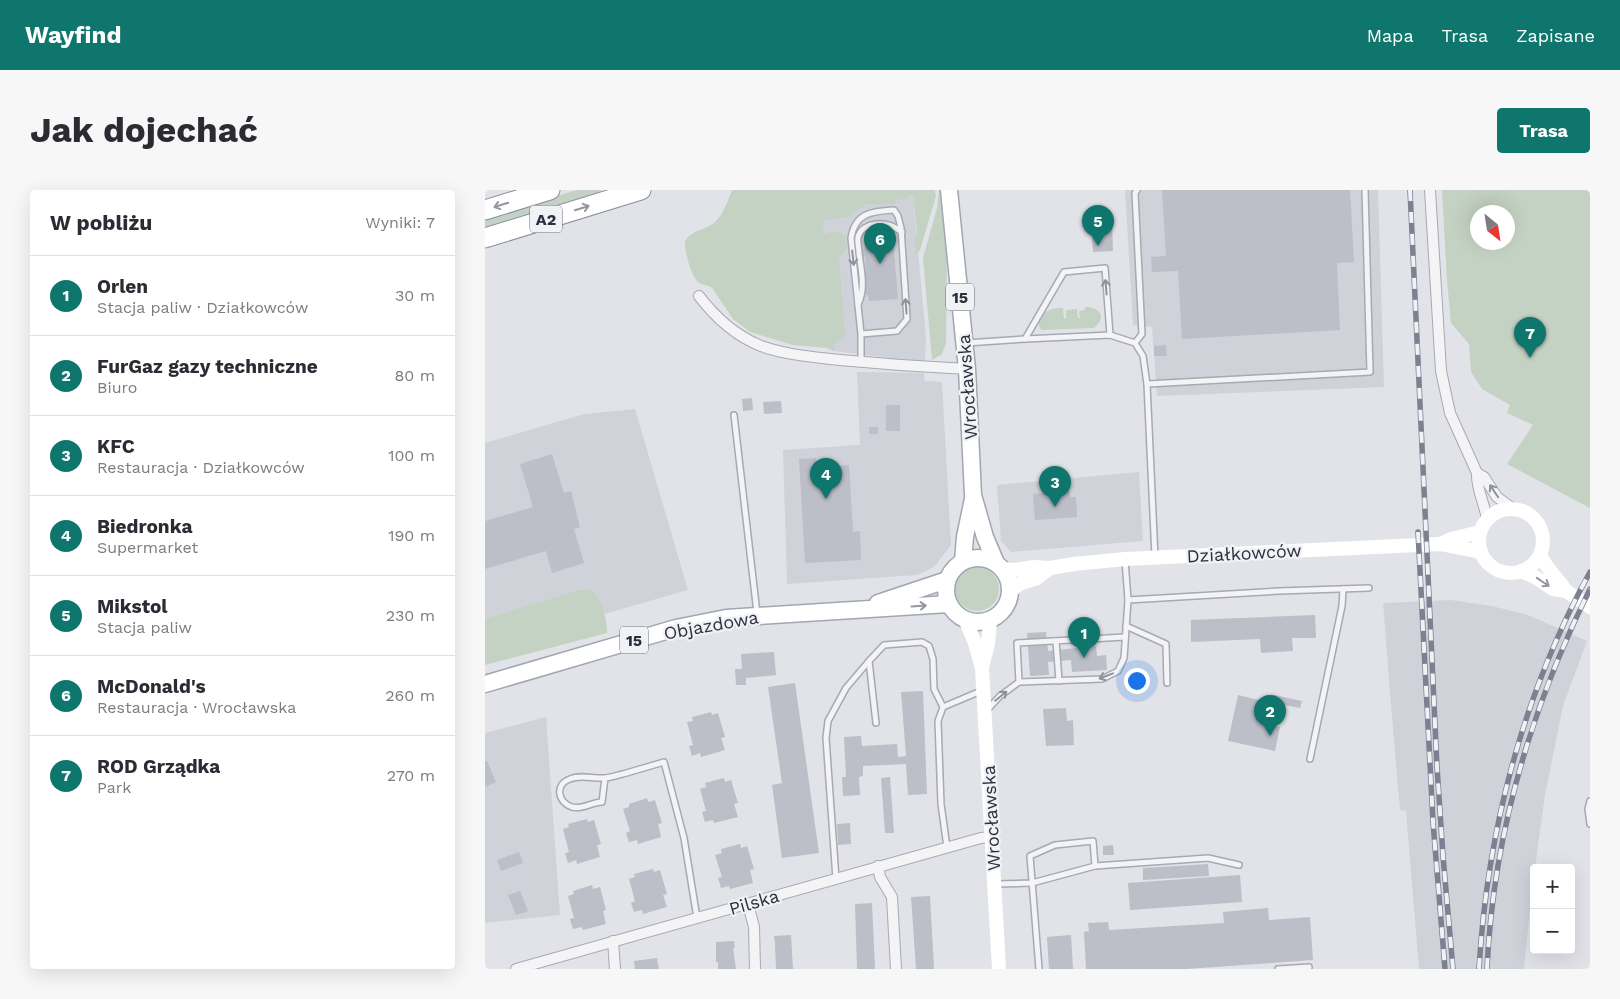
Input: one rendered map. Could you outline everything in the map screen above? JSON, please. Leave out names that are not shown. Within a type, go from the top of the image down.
[{"type":"highway","name":"A2","points":[[485,210],[550,190]]},
{"type":"highway","name":"A2","points":[[485,238],[641,190]]},
{"type":"main road","name":"Wrocławska","points":[[949,190],[967,369],[973,495],[985,537],[1000,566]]},
{"type":"main road","name":"Wrocławska","points":[[963,561],[965,537],[973,495]]},
{"type":"main road","points":[[1000,566],[989,559],[980,557],[963,561],[950,572],[947,580],[946,597],[955,613],[965,620],[977,622],[991,620],[999,615],[1005,608],[1010,592]]},
{"type":"main road","name":"15","points":[[1000,566],[1008,578],[1011,587],[1010,592]]},
{"type":"main road","name":"Objazdowa","points":[[855,611],[947,580]]},
{"type":"main road","name":"Objazdowa","points":[[485,684],[676,628],[726,618],[949,604]]},
{"type":"street","points":[[1430,190],[1441,371],[1450,413],[1477,473],[1476,482],[1484,504],[1483,526],[1479,542],[1481,552],[1486,561],[1494,568],[1504,572],[1515,573],[1525,570],[1534,563],[1540,554],[1543,544],[1543,533],[1539,524],[1531,515],[1522,510],[1512,508],[1501,510],[1492,515],[1483,526]]},
{"type":"street","points":[[699,296],[727,326],[759,345],[790,353],[861,362],[967,369]]},
{"type":"street","points":[[1477,473],[1484,477],[1497,496],[1512,508]]},
{"type":"street","name":"Działkowców","points":[[1440,544],[1483,526]]},
{"type":"street","name":"Działkowców","points":[[1000,566],[1015,570],[1155,557],[1440,544],[1481,552]]},
{"type":"street","points":[[1540,554],[1548,569],[1559,580],[1566,592]]},
{"type":"street","name":"Działkowców","points":[[1010,592],[1019,584],[1037,578],[1050,568]]},
{"type":"street","points":[[1521,571],[1535,577],[1553,589],[1566,592],[1590,607]]},
{"type":"street","name":"Wrocławska","points":[[965,620],[982,668]]},
{"type":"street","name":"Wrocławska","points":[[991,620],[982,668],[999,969]]},
{"type":"street","name":"Pilska","points":[[516,969],[878,866],[991,837]]},
{"type":"street","points":[[878,866],[880,877],[892,897],[896,969]]},
{"type":"street","points":[[748,904],[753,927],[755,969]]},
{"type":"street","points":[[613,941],[615,969]]},
{"type":"lane","points":[[608,200],[631,190]]},
{"type":"lane","points":[[1135,343],[1142,334],[1135,193],[1137,190]]},
{"type":"lane","points":[[1147,384],[1370,372],[1365,190]]},
{"type":"lane","points":[[861,334],[897,331],[907,319],[902,232],[898,216],[894,210],[869,213],[862,217],[854,227],[851,238],[861,334],[861,362]]},
{"type":"lane","points":[[858,306],[862,295],[859,234],[870,225],[883,224],[890,225],[902,232]]},
{"type":"lane","points":[[1025,339],[1063,272],[1105,268],[1111,335]]},
{"type":"lane","points":[[964,344],[1111,335],[1135,343],[1143,356],[1147,384],[1155,557]]},
{"type":"lane","points":[[734,415],[757,616]]},
{"type":"lane","points":[[985,712],[1000,696],[1019,682],[1102,679],[1118,671],[1124,658],[1128,600],[1125,559]]},
{"type":"lane","points":[[1310,759],[1342,606],[1343,588]]},
{"type":"lane","points":[[1128,600],[1369,588]]},
{"type":"lane","points":[[1125,626],[1166,644],[1167,683]]},
{"type":"lane","points":[[1019,682],[1017,644],[1125,637]]},
{"type":"lane","points":[[1056,641],[1059,681]]},
{"type":"lane","points":[[836,879],[826,738],[828,721],[846,688],[884,645],[922,642],[929,646],[933,659],[934,689],[943,707],[938,721],[941,804],[947,847]]},
{"type":"lane","points":[[869,661],[876,723]]},
{"type":"lane","points":[[943,707],[983,690]]},
{"type":"lane","points":[[605,778],[602,802],[572,807],[564,802],[559,795],[562,783],[568,779],[576,777],[605,778],[664,762],[684,838],[697,918]]},
{"type":"lane","points":[[1590,801],[1588,809],[1590,824]]},
{"type":"lane","points":[[1039,969],[1030,856],[1055,845],[1093,841],[1095,866]]},
{"type":"lane","points":[[995,884],[1032,883],[1095,866],[1208,858],[1239,865]]},
{"type":"lane","points":[[1278,969],[1309,967]]},
{"type":"shaded area","points":[[1125,190],[1378,190],[1384,387],[1157,396],[1152,327],[1133,325]]},
{"type":"shaded area","points":[[913,196],[926,338],[925,361],[834,351],[822,215]]},
{"type":"shaded area","points":[[857,372],[924,373],[925,381],[942,382],[951,545],[934,567],[917,575],[787,584],[783,450],[860,445]]},
{"type":"shaded area","points":[[635,409],[688,590],[485,648],[485,443],[584,414]]},
{"type":"shaded area","points":[[1139,472],[1143,541],[1011,552],[1001,541],[997,485]]},
{"type":"shaded area","points":[[1451,600],[1492,606],[1528,615],[1587,641],[1563,706],[1545,795],[1536,864],[1530,864],[1530,908],[1524,969],[1419,969],[1406,811],[1400,810],[1383,603]]},
{"type":"shaded area","points":[[546,717],[560,915],[485,923],[485,733]]},
{"type":"green space","points":[[577,190],[600,190],[602,194],[485,230],[485,218]]},
{"type":"green space","points":[[732,190],[935,190],[936,196],[920,250],[917,254],[913,196],[896,200],[896,204],[867,205],[850,216],[823,221],[824,235],[833,232],[842,234],[847,248],[839,257],[845,335],[834,345],[834,351],[827,348],[793,345],[750,332],[733,319],[712,288],[695,279],[689,263],[685,241],[692,234],[711,225],[718,219]]},
{"type":"green space","points":[[939,190],[941,190],[947,251],[946,343],[942,354],[932,360],[923,258],[937,208]]},
{"type":"green space","points":[[1442,190],[1590,190],[1590,508],[1507,464],[1533,425],[1507,413],[1510,405],[1482,389],[1471,372],[1469,344],[1451,323]]},
{"type":"green space","points":[[1085,307],[1091,307],[1100,313],[1100,320],[1094,328],[1042,330],[1040,327],[1040,318],[1047,311],[1063,308],[1064,318],[1066,319],[1066,310],[1077,309],[1078,318],[1080,318],[1079,311],[1085,310]]},
{"type":"green space","points":[[977,567],[989,571],[995,577],[999,589],[995,601],[989,607],[977,611],[965,607],[959,601],[955,589],[959,577],[965,571]]},
{"type":"green space","points":[[579,590],[592,590],[596,594],[603,610],[607,633],[485,665],[485,619]]},
{"type":"building","points":[[1162,190],[1350,190],[1354,262],[1337,263],[1340,330],[1182,339],[1178,271],[1152,272],[1151,257],[1166,256]]},
{"type":"building","points":[[1112,222],[1113,251],[1093,252],[1091,223]]},
{"type":"building","points":[[893,238],[898,299],[869,301],[868,295],[866,295],[865,256],[862,256],[862,249],[865,249],[864,240]]},
{"type":"building","points":[[1166,345],[1167,356],[1154,356],[1154,346]]},
{"type":"building","points":[[752,398],[753,410],[743,411],[742,399]]},
{"type":"building","points":[[781,401],[782,413],[764,414],[763,402]]},
{"type":"building","points":[[886,405],[900,405],[900,431],[886,431]]},
{"type":"building","points":[[869,427],[878,427],[878,434],[869,434]]},
{"type":"building","points":[[552,454],[564,493],[571,491],[580,527],[574,529],[584,563],[552,573],[546,551],[485,569],[485,521],[533,507],[520,464]]},
{"type":"building","points":[[816,458],[817,467],[849,465],[853,532],[860,531],[861,560],[805,563],[799,459]]},
{"type":"building","points":[[1070,491],[1070,497],[1076,497],[1077,517],[1035,520],[1033,494]]},
{"type":"building","points":[[1315,615],[1316,638],[1292,638],[1293,651],[1261,653],[1260,639],[1191,642],[1191,620]]},
{"type":"building","points":[[1046,632],[1048,651],[1096,646],[1097,656],[1106,655],[1107,670],[1072,672],[1071,660],[1048,662],[1049,675],[1030,676],[1027,633]]},
{"type":"building","points":[[774,652],[776,675],[746,678],[746,685],[736,685],[735,669],[742,669],[741,654]]},
{"type":"building","points":[[795,683],[819,853],[782,858],[772,785],[782,783],[768,687]]},
{"type":"building","points":[[923,691],[927,794],[908,795],[906,764],[863,766],[863,776],[859,777],[860,795],[843,796],[842,777],[846,777],[844,737],[861,736],[862,746],[897,744],[898,757],[906,756],[901,692]]},
{"type":"building","points":[[1238,695],[1263,701],[1258,723],[1280,727],[1275,751],[1228,741]]},
{"type":"building","points":[[1274,695],[1302,701],[1300,708],[1273,703]]},
{"type":"building","points":[[1066,708],[1067,721],[1073,720],[1074,745],[1046,746],[1043,709]]},
{"type":"building","points":[[711,712],[712,715],[718,713],[725,737],[721,738],[725,750],[701,757],[700,753],[692,756],[689,746],[693,745],[687,722],[693,721],[692,717]]},
{"type":"building","points":[[485,761],[487,761],[496,782],[485,787]]},
{"type":"building","points":[[890,777],[894,833],[885,833],[881,778]]},
{"type":"building","points":[[724,778],[725,782],[731,780],[738,803],[734,804],[738,817],[714,823],[713,820],[705,822],[702,812],[706,811],[700,789],[706,787],[705,783]]},
{"type":"building","points":[[647,798],[648,802],[655,800],[662,823],[658,824],[661,837],[638,844],[637,840],[629,842],[626,833],[630,831],[623,809],[629,807],[629,804]]},
{"type":"building","points":[[587,819],[588,822],[594,820],[601,844],[597,845],[600,857],[577,864],[576,860],[568,863],[565,853],[569,852],[563,829],[569,827],[568,824]]},
{"type":"building","points":[[850,823],[851,844],[838,845],[837,824]]},
{"type":"building","points":[[740,844],[741,848],[747,846],[754,869],[750,870],[753,883],[730,889],[729,886],[721,888],[718,878],[722,877],[715,855],[722,853],[721,849]]},
{"type":"building","points":[[1113,845],[1114,855],[1103,855],[1103,846]]},
{"type":"building","points":[[519,852],[523,863],[501,871],[497,860]]},
{"type":"building","points":[[1208,864],[1209,876],[1143,880],[1143,868]]},
{"type":"building","points":[[653,869],[654,872],[660,870],[667,894],[663,895],[667,907],[643,914],[642,910],[634,912],[631,903],[635,901],[629,879],[635,877],[634,874]]},
{"type":"building","points":[[1240,875],[1242,902],[1130,910],[1128,883]]},
{"type":"building","points":[[592,885],[593,889],[600,887],[606,910],[603,911],[606,924],[583,930],[582,927],[573,929],[570,919],[574,918],[568,896],[574,894],[573,891]]},
{"type":"building","points":[[520,891],[528,911],[516,915],[508,895]]},
{"type":"building","points":[[930,896],[934,969],[916,969],[911,897]]},
{"type":"building","points":[[872,903],[875,969],[857,969],[855,904]]},
{"type":"building","points":[[1268,908],[1269,920],[1310,917],[1313,960],[1186,969],[1086,969],[1084,932],[1089,931],[1088,923],[1108,922],[1109,930],[1224,923],[1223,912]]},
{"type":"building","points":[[791,935],[793,969],[776,969],[774,936]]},
{"type":"building","points":[[1071,935],[1073,969],[1049,969],[1047,937]]},
{"type":"building","points":[[734,941],[736,969],[718,969],[716,942]]},
{"type":"building","points":[[657,958],[659,969],[635,969],[634,961]]},
{"type":"railway","points":[[1410,190],[1437,767],[1453,969]]},
{"type":"railway","points":[[1418,532],[1433,822],[1445,969]]},
{"type":"railway","points":[[1479,969],[1483,917],[1490,866],[1512,764],[1546,666],[1566,618],[1590,572]]},
{"type":"railway","points":[[1487,969],[1497,870],[1519,774],[1533,726],[1550,680],[1590,589]]},
{"type":"place","name":"Mikstol","points":[[1098,246]]},
{"type":"place","name":"McDonald's","points":[[880,264]]},
{"type":"place","name":"ROD Grządka","points":[[1530,358]]},
{"type":"place","name":"Biedronka","points":[[826,499]]},
{"type":"place","name":"KFC","points":[[1055,507]]},
{"type":"place","name":"Orlen","points":[[1084,658]]},
{"type":"place","name":"FurGaz gazy techniczne","points":[[1270,736]]}]
